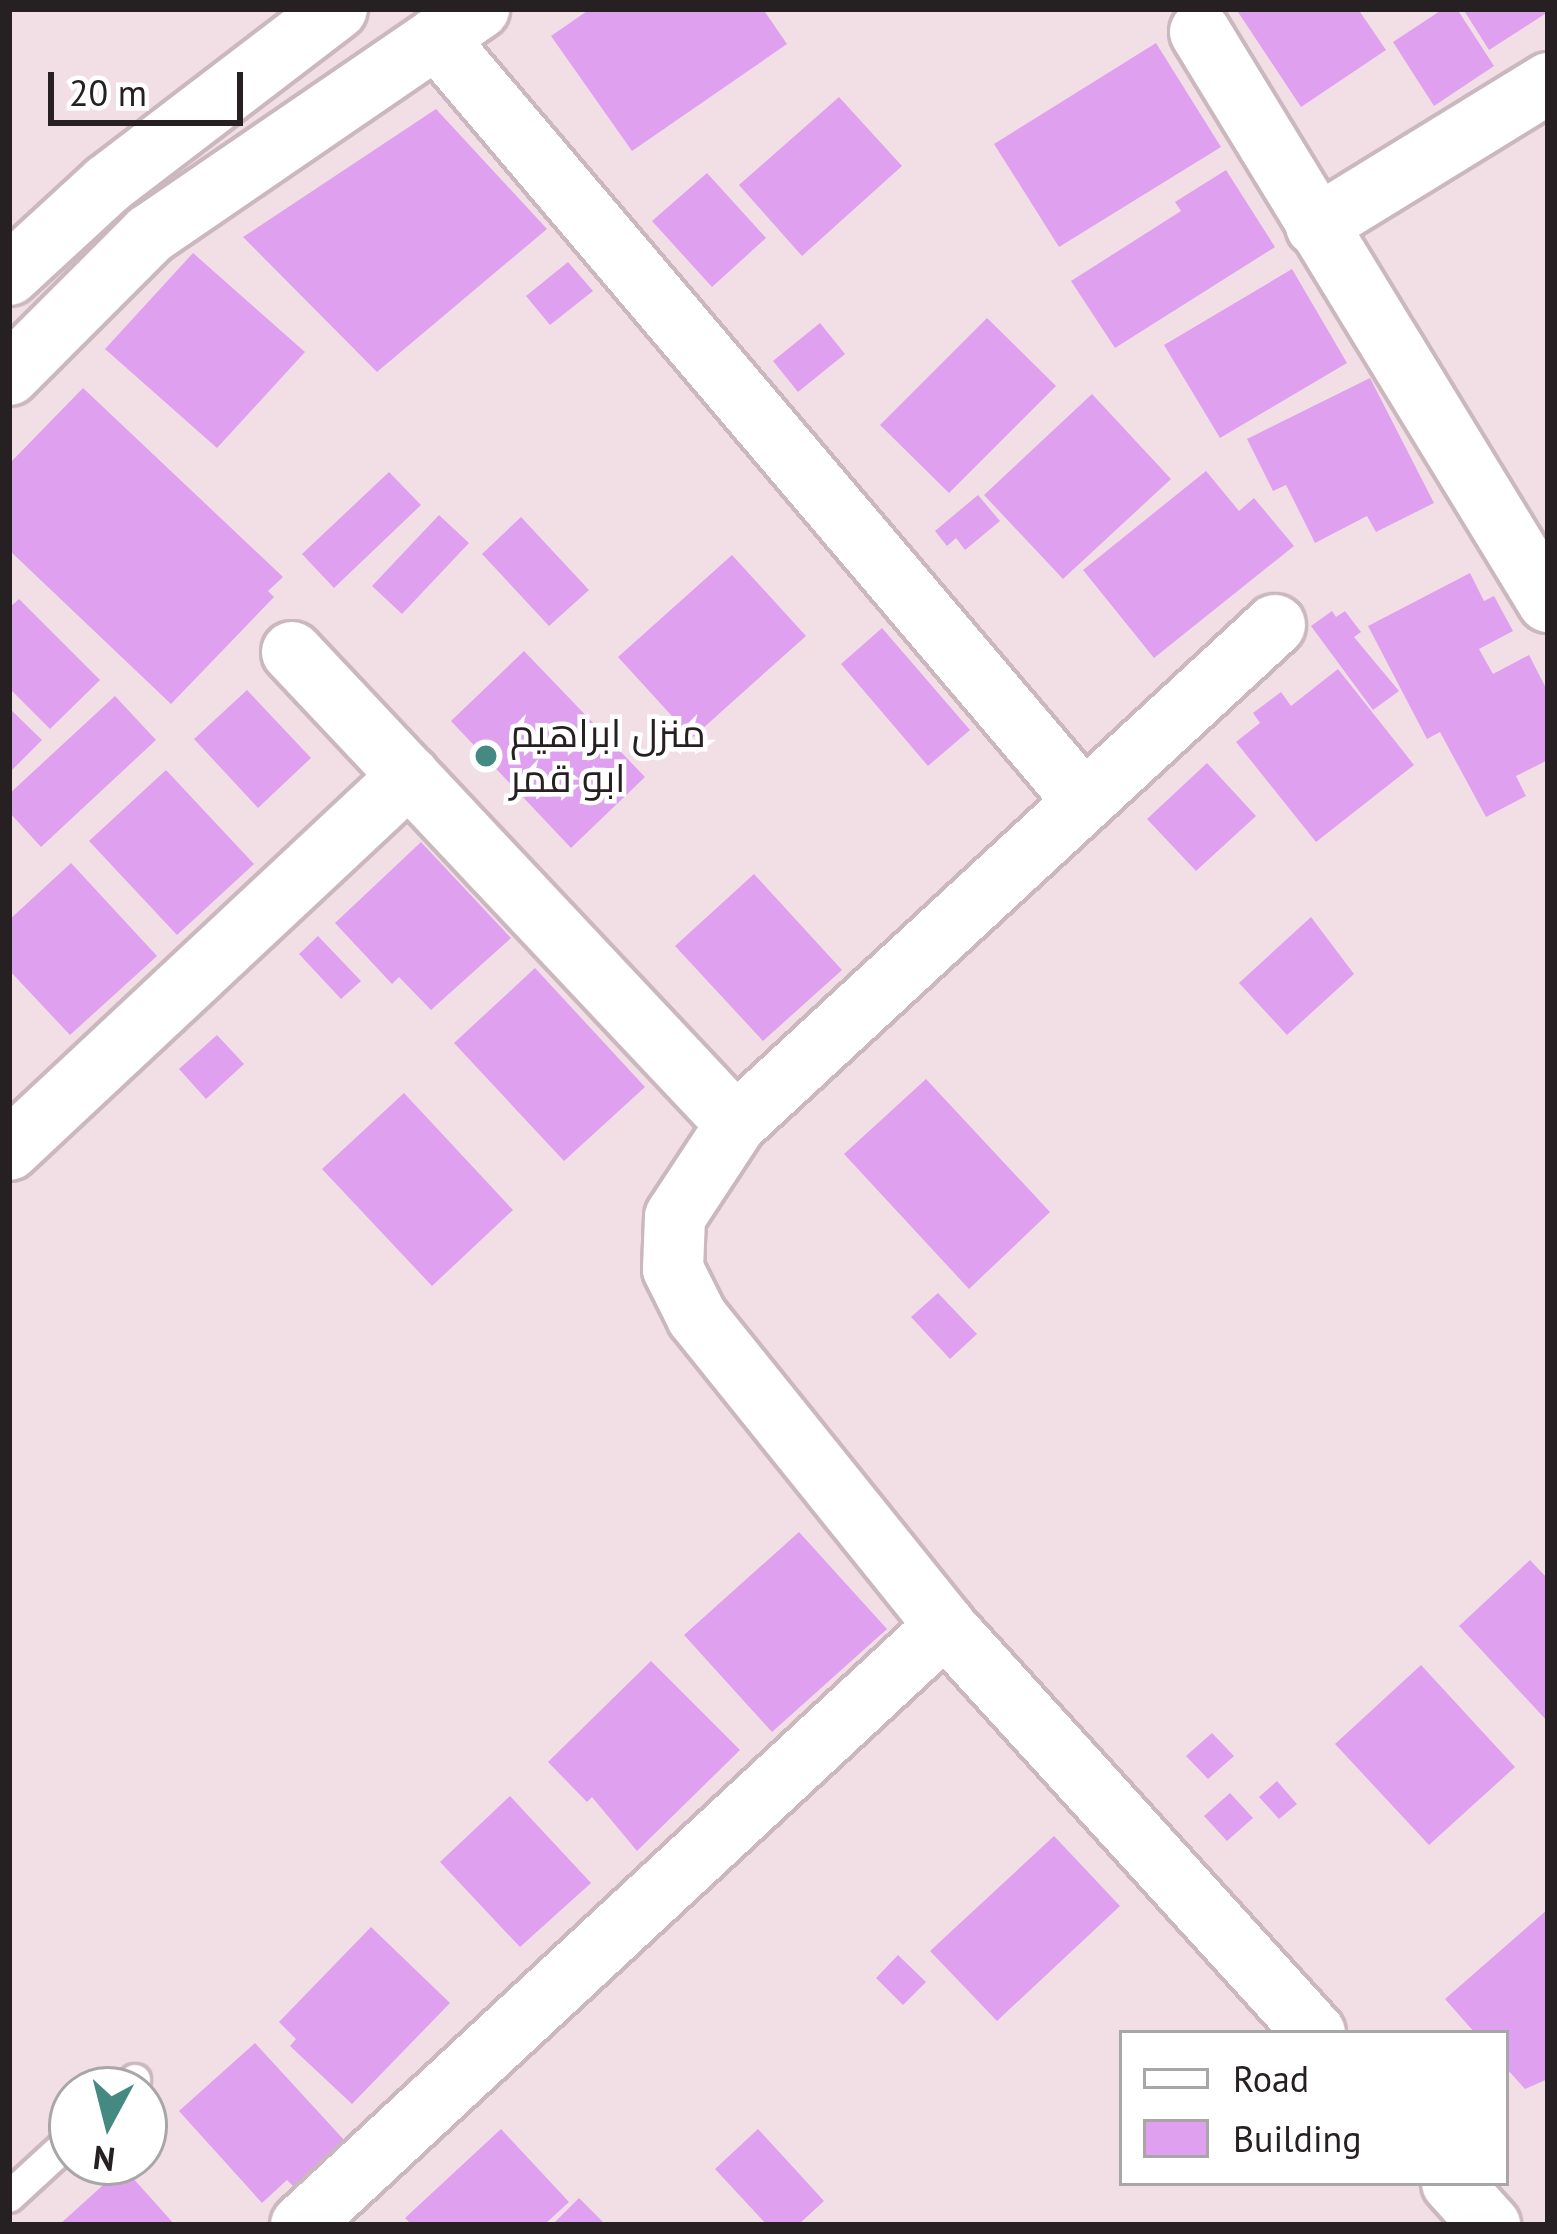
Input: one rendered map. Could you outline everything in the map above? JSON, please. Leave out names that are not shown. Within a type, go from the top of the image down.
[{"type":"street","points":[[9,275],[108,184],[337,9]]},
{"type":"street","points":[[9,375],[150,234],[458,24],[1082,799]]},
{"type":"street","points":[[1200,32],[1548,602]]},
{"type":"street","points":[[1316,226],[1548,82]]},
{"type":"street","points":[[1275,625],[736,1124],[675,1217],[673,1269],[697,1317],[945,1626],[1312,2030]]},
{"type":"street","points":[[292,652],[736,1124]]},
{"type":"street","points":[[9,1150],[409,776]]},
{"type":"street","points":[[318,2219],[945,1626]]},
{"type":"street","points":[[1455,2186],[1490,2225]]},
{"type":"lane","points":[[9,2197],[48,2161]]},
{"type":"building","points":[[590,9],[763,9],[787,44],[632,151],[551,36]]},
{"type":"building","points":[[1236,9],[1358,9],[1386,50],[1301,107]]},
{"type":"building","points":[[1443,9],[1457,9],[1494,66],[1434,106],[1393,42]]},
{"type":"building","points":[[1463,9],[1548,9],[1548,12],[1489,50]]},
{"type":"building","points":[[1156,43],[1221,147],[1059,247],[994,144]]},
{"type":"building","points":[[839,97],[902,166],[802,256],[739,185]]},
{"type":"building","points":[[436,109],[547,229],[377,372],[243,237]]},
{"type":"building","points":[[1226,170],[1275,247],[1115,348],[1071,281],[1181,211],[1175,202]]},
{"type":"building","points":[[707,173],[766,238],[712,287],[652,221]]},
{"type":"building","points":[[193,253],[305,352],[217,448],[105,349]]},
{"type":"building","points":[[568,262],[593,291],[550,325],[526,296]]},
{"type":"building","points":[[1292,269],[1347,363],[1220,438],[1164,345]]},
{"type":"building","points":[[987,318],[1056,386],[949,493],[880,425]]},
{"type":"building","points":[[820,323],[845,354],[798,392],[773,361]]},
{"type":"building","points":[[1370,378],[1434,503],[1376,532],[1367,516],[1315,543],[1286,485],[1273,491],[1247,439]]},
{"type":"building","points":[[83,388],[283,577],[268,591],[274,597],[171,704],[9,550],[9,464]]},
{"type":"building","points":[[1092,394],[1171,479],[1063,579],[984,495]]},
{"type":"building","points":[[1206,471],[1239,511],[1254,498],[1294,546],[1154,658],[1083,570]]},
{"type":"building","points":[[389,472],[421,505],[334,588],[302,554]]},
{"type":"building","points":[[978,495],[1000,521],[965,550],[956,538],[947,546],[935,531]]},
{"type":"building","points":[[439,515],[469,543],[402,614],[372,586]]},
{"type":"building","points":[[521,517],[589,590],[549,626],[482,554]]},
{"type":"building","points":[[732,555],[806,636],[692,738],[618,657]]},
{"type":"building","points":[[1470,573],[1484,601],[1494,596],[1513,631],[1479,649],[1493,674],[1529,655],[1548,692],[1548,760],[1516,776],[1526,796],[1486,817],[1440,732],[1427,739],[1368,626]]},
{"type":"building","points":[[19,599],[100,680],[50,729],[9,688],[9,608]]},
{"type":"building","points":[[1332,611],[1336,617],[1345,611],[1361,632],[1354,637],[1399,691],[1373,710],[1311,626]]},
{"type":"building","points":[[882,628],[970,730],[928,766],[841,664]]},
{"type":"building","points":[[524,651],[645,777],[571,848],[451,721]]},
{"type":"building","points":[[1338,669],[1414,765],[1316,842],[1236,742],[1260,723],[1253,713],[1281,692],[1291,706]]},
{"type":"building","points":[[247,690],[311,758],[258,808],[194,739]]},
{"type":"building","points":[[115,696],[156,740],[41,847],[9,812],[9,794]]},
{"type":"building","points":[[9,708],[42,740],[9,773]]},
{"type":"building","points":[[1207,763],[1256,816],[1196,871],[1147,819]]},
{"type":"building","points":[[166,770],[254,864],[177,935],[89,841]]},
{"type":"building","points":[[421,842],[511,938],[431,1010],[399,977],[392,984],[335,923]]},
{"type":"building","points":[[71,863],[157,956],[70,1035],[9,970],[9,920]]},
{"type":"building","points":[[754,874],[842,970],[763,1041],[675,946]]},
{"type":"building","points":[[1311,917],[1354,974],[1287,1035],[1239,983]]},
{"type":"building","points":[[318,936],[361,981],[341,999],[299,954]]},
{"type":"building","points":[[535,968],[645,1087],[564,1161],[454,1043]]},
{"type":"building","points":[[217,1035],[244,1064],[206,1099],[179,1069]]},
{"type":"building","points":[[926,1079],[1050,1212],[969,1289],[844,1154]]},
{"type":"building","points":[[404,1093],[513,1210],[432,1286],[322,1169]]},
{"type":"building","points":[[938,1293],[977,1334],[950,1359],[911,1317]]},
{"type":"building","points":[[799,1532],[887,1629],[772,1732],[684,1635]]},
{"type":"building","points":[[1530,1560],[1548,1579],[1548,1722],[1459,1626]]},
{"type":"building","points":[[651,1661],[740,1750],[637,1851],[592,1797],[587,1802],[548,1762]]},
{"type":"building","points":[[1421,1665],[1515,1767],[1429,1845],[1335,1744]]},
{"type":"building","points":[[1212,1733],[1234,1756],[1208,1779],[1186,1756]]},
{"type":"building","points":[[1277,1781],[1297,1804],[1279,1819],[1259,1797]]},
{"type":"building","points":[[1230,1793],[1253,1818],[1227,1841],[1204,1816]]},
{"type":"building","points":[[510,1796],[591,1883],[520,1947],[440,1862]]},
{"type":"building","points":[[1054,1836],[1120,1906],[997,2021],[930,1951]]},
{"type":"building","points":[[1548,1909],[1548,2079],[1525,2089],[1509,2071],[1509,2030],[1472,2030],[1445,1999]]},
{"type":"building","points":[[371,1927],[450,2003],[352,2104],[290,2046],[296,2039],[279,2022]]},
{"type":"building","points":[[898,1955],[926,1982],[903,2005],[876,1978]]},
{"type":"building","points":[[255,2043],[345,2141],[294,2187],[287,2180],[262,2203],[179,2111]]},
{"type":"building","points":[[501,2129],[569,2202],[544,2225],[412,2225],[405,2218]]},
{"type":"building","points":[[758,2129],[824,2201],[798,2225],[767,2225],[715,2169]]},
{"type":"building","points":[[102,2186],[140,2186],[175,2225],[59,2225]]},
{"type":"building","points":[[579,2198],[606,2225],[552,2225]]},
{"type":"place","name":"منزل ابراهيم ابو قمر","points":[[486,756]]}]
